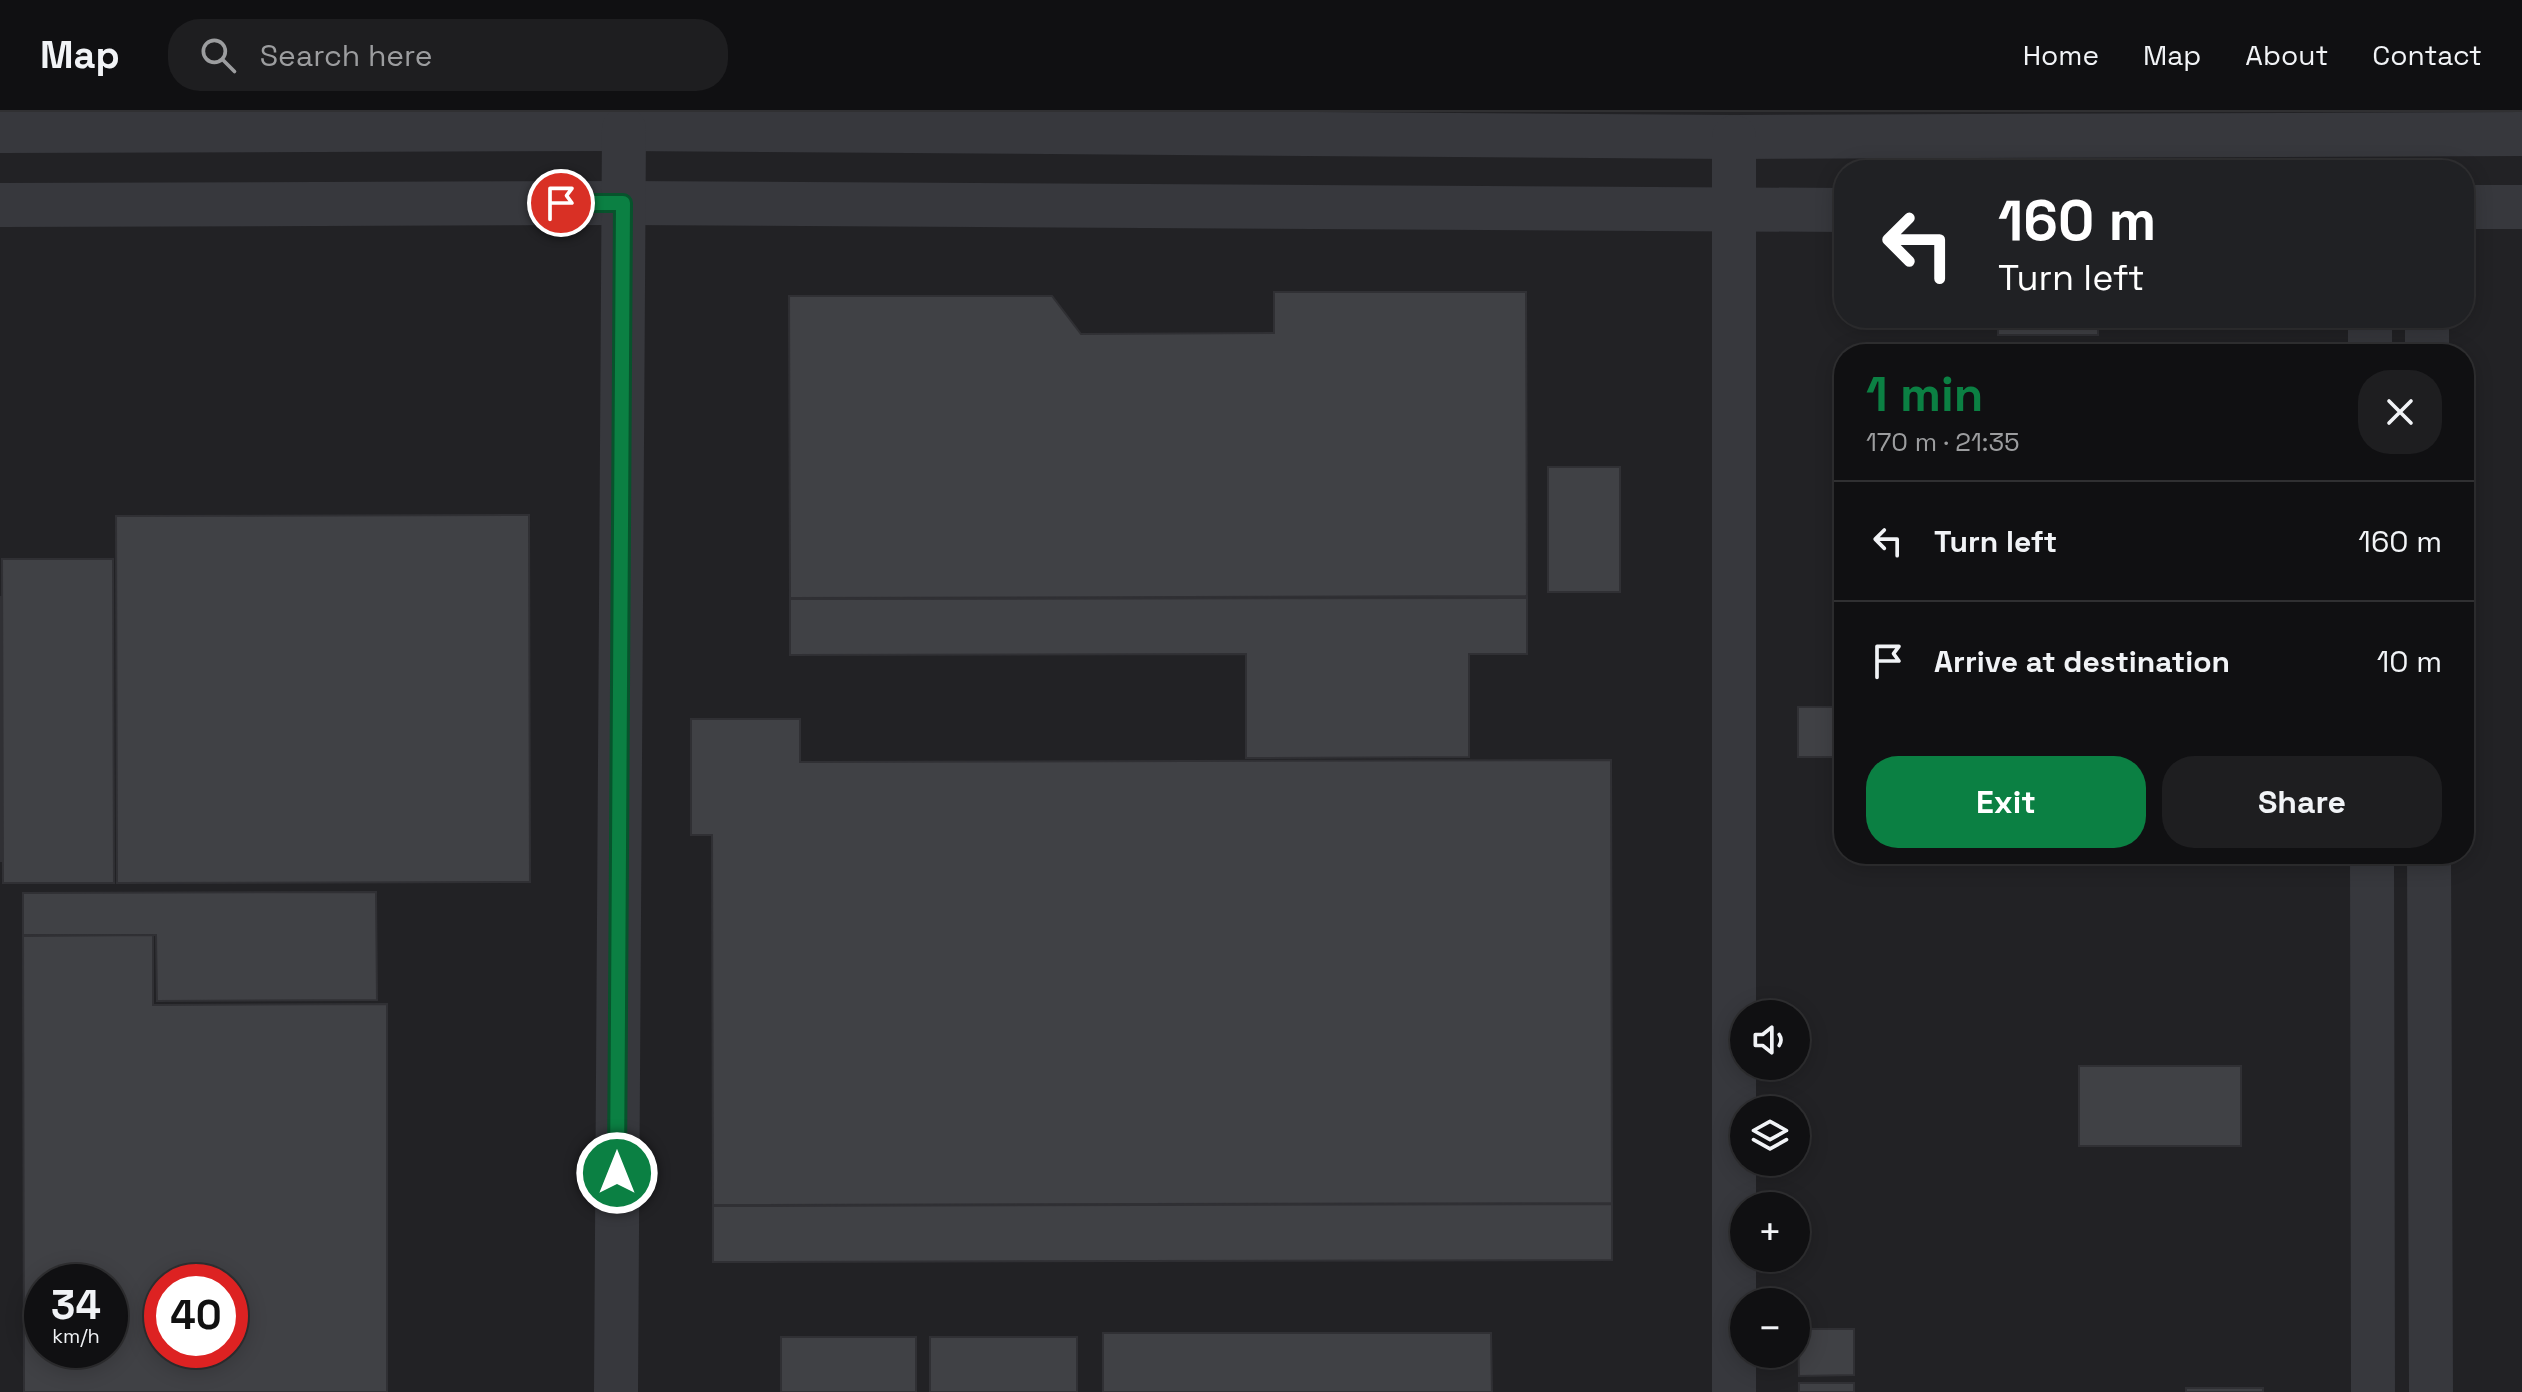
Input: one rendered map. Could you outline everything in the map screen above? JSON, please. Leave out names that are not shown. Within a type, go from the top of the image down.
[{"type":"street","points":[[0,131],[624,129],[2369,139],[2522,134]]},
{"type":"street","points":[[616,1392],[624,129]]},
{"type":"street","points":[[1734,137],[1734,1392]]},
{"type":"street","points":[[0,205],[623,203],[1834,210]]},
{"type":"street","points":[[2474,207],[2522,207]]},
{"type":"street","points":[[2372,864],[2373,1392]]},
{"type":"street","points":[[2429,864],[2431,1392]]},
{"type":"shaded area","points":[[0,112],[2522,112],[2522,1392],[0,1392]]},
{"type":"building","points":[[1274,292],[1526,292],[1527,596],[790,598],[789,296],[1052,296],[1081,334],[1274,333]]},
{"type":"building","points":[[1998,328],[2098,328],[2098,335],[1998,335]]},
{"type":"building","points":[[1548,467],[1620,467],[1620,592],[1548,592]]},
{"type":"building","points":[[529,515],[530,882],[117,883],[116,516]]},
{"type":"building","points":[[2,559],[113,559],[114,883],[3,883]]},
{"type":"building","points":[[1,597],[1,861],[0,861]]},
{"type":"building","points":[[1527,598],[1527,654],[1469,654],[1469,757],[1246,758],[1246,654],[790,655],[790,599]]},
{"type":"building","points":[[1798,707],[1834,707],[1834,757],[1798,757]]},
{"type":"building","points":[[691,719],[800,719],[800,762],[1611,760],[1612,1203],[713,1205],[712,835],[691,835]]},
{"type":"building","points":[[376,892],[377,1000],[157,1001],[156,935],[23,935],[23,893]]},
{"type":"building","points":[[153,935],[153,1005],[387,1004],[387,1392],[24,1392],[23,936]]},
{"type":"building","points":[[2079,1066],[2241,1066],[2241,1146],[2079,1146]]},
{"type":"building","points":[[1612,1204],[1612,1260],[713,1262],[713,1206]]},
{"type":"building","points":[[1810,1329],[1854,1329],[1854,1375],[1799,1376],[1799,1368],[1810,1368]]},
{"type":"building","points":[[1103,1333],[1491,1333],[1492,1392],[1103,1392]]},
{"type":"building","points":[[781,1337],[916,1337],[916,1392],[781,1392]]},
{"type":"building","points":[[930,1337],[1077,1337],[1077,1392],[930,1392]]},
{"type":"building","points":[[1799,1383],[1854,1383],[1854,1392],[1799,1392]]},
{"type":"building","points":[[2186,1388],[2263,1388],[2263,1392],[2186,1392]]},
{"type":"route","points":[[561,203],[623,203],[617,1173]]}]
